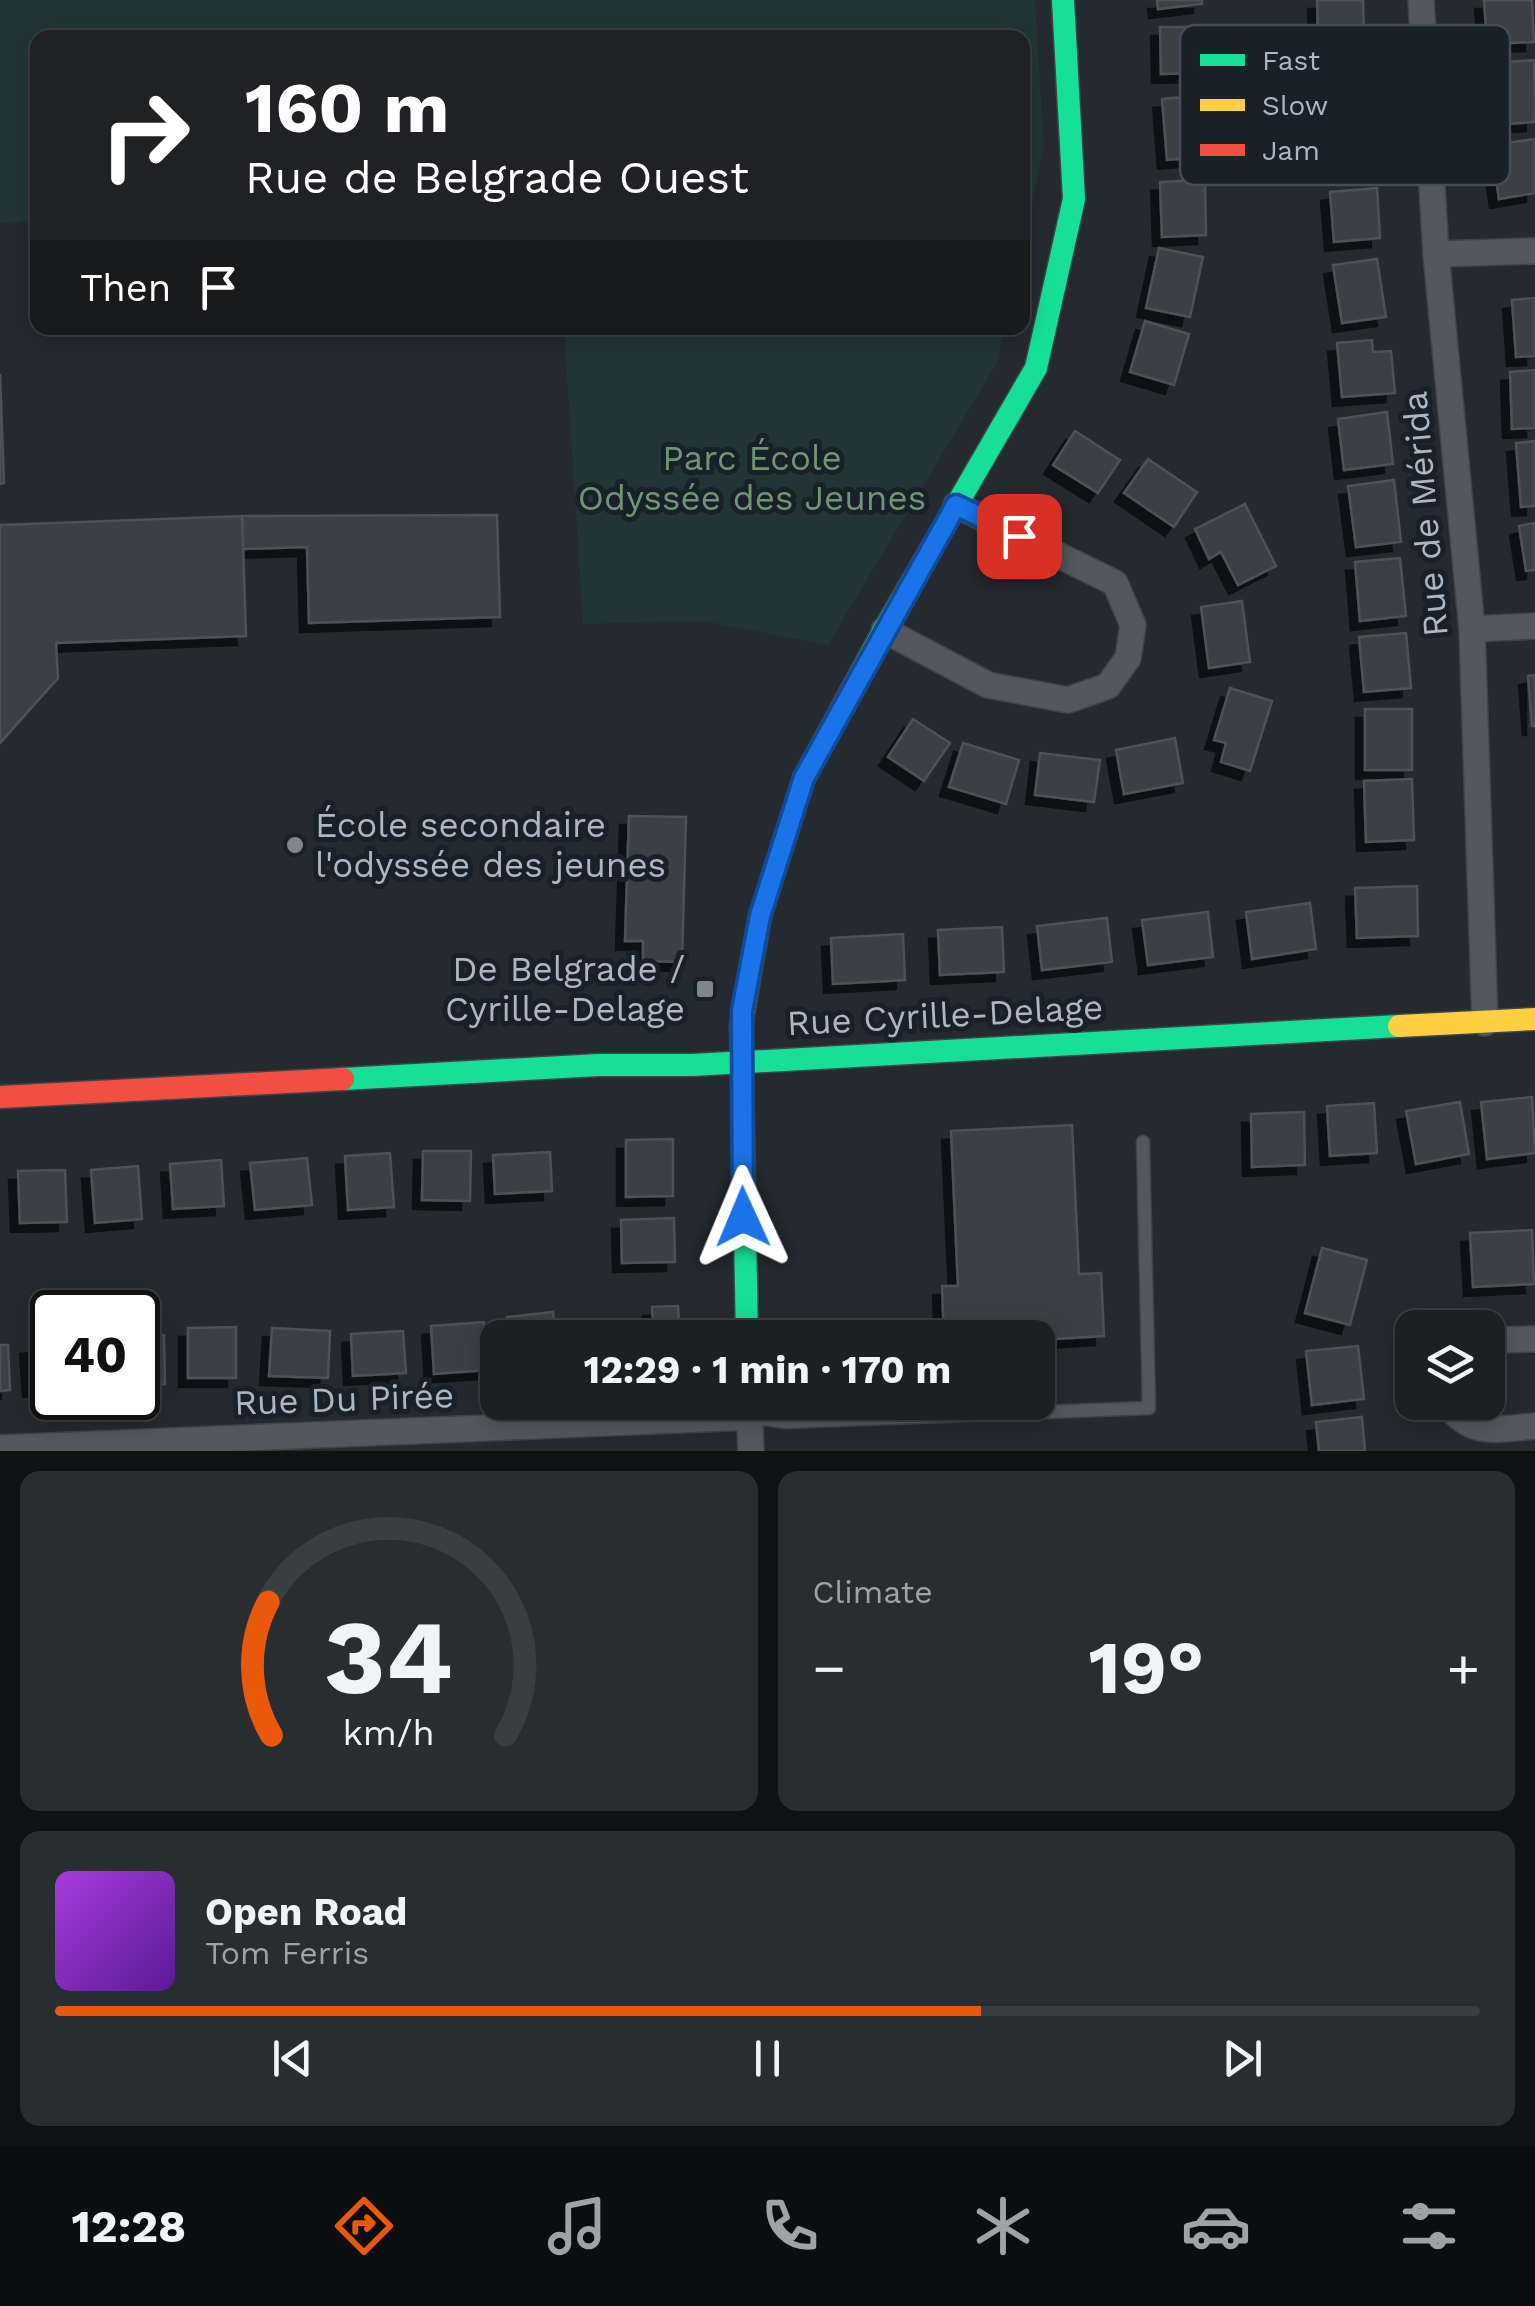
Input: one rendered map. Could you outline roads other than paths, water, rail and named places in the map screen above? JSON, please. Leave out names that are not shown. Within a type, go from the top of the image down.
[{"type":"street","points":[[747,1320],[742,1011],[760,916],[804,778],[884,630],[1036,368],[1074,199],[1063,0]]},
{"type":"street","name":"Rue de Mérida","points":[[1420,0],[1422,25]]},
{"type":"street","name":"Rue de Mérida","points":[[1432,185],[1472,629],[1485,1023]]},
{"type":"street","points":[[1436,254],[1535,251]]},
{"type":"street","points":[[884,630],[988,685],[1068,700],[1108,686],[1128,658],[1133,626],[1115,583],[956,505]]},
{"type":"street","points":[[1472,629],[1535,626]]},
{"type":"street","name":"Rue Cyrille-Delage","points":[[0,1097],[1535,1020]]},
{"type":"street","points":[[1505,1340],[1535,1339]]},
{"type":"street","name":"Rue Du Pirée","points":[[0,1448],[553,1420]]},
{"type":"street","points":[[750,1420],[751,1451]]},
{"type":"street","points":[[1457,1420],[1484,1430],[1535,1426]]},
{"type":"lane","points":[[1055,1412],[1149,1408],[1144,1142]]},
{"type":"lane","points":[[780,1420],[838,1420]]},
{"type":"place","name":"École secondaire l'odyssée des jeunes","points":[[295,845]]},
{"type":"place","name":"De Belgrade / Cyrille-Delage","points":[[705,989]]},
{"type":"park label","name":"Parc École Odyssée des Jeunes","points":[[752,478]]}]
